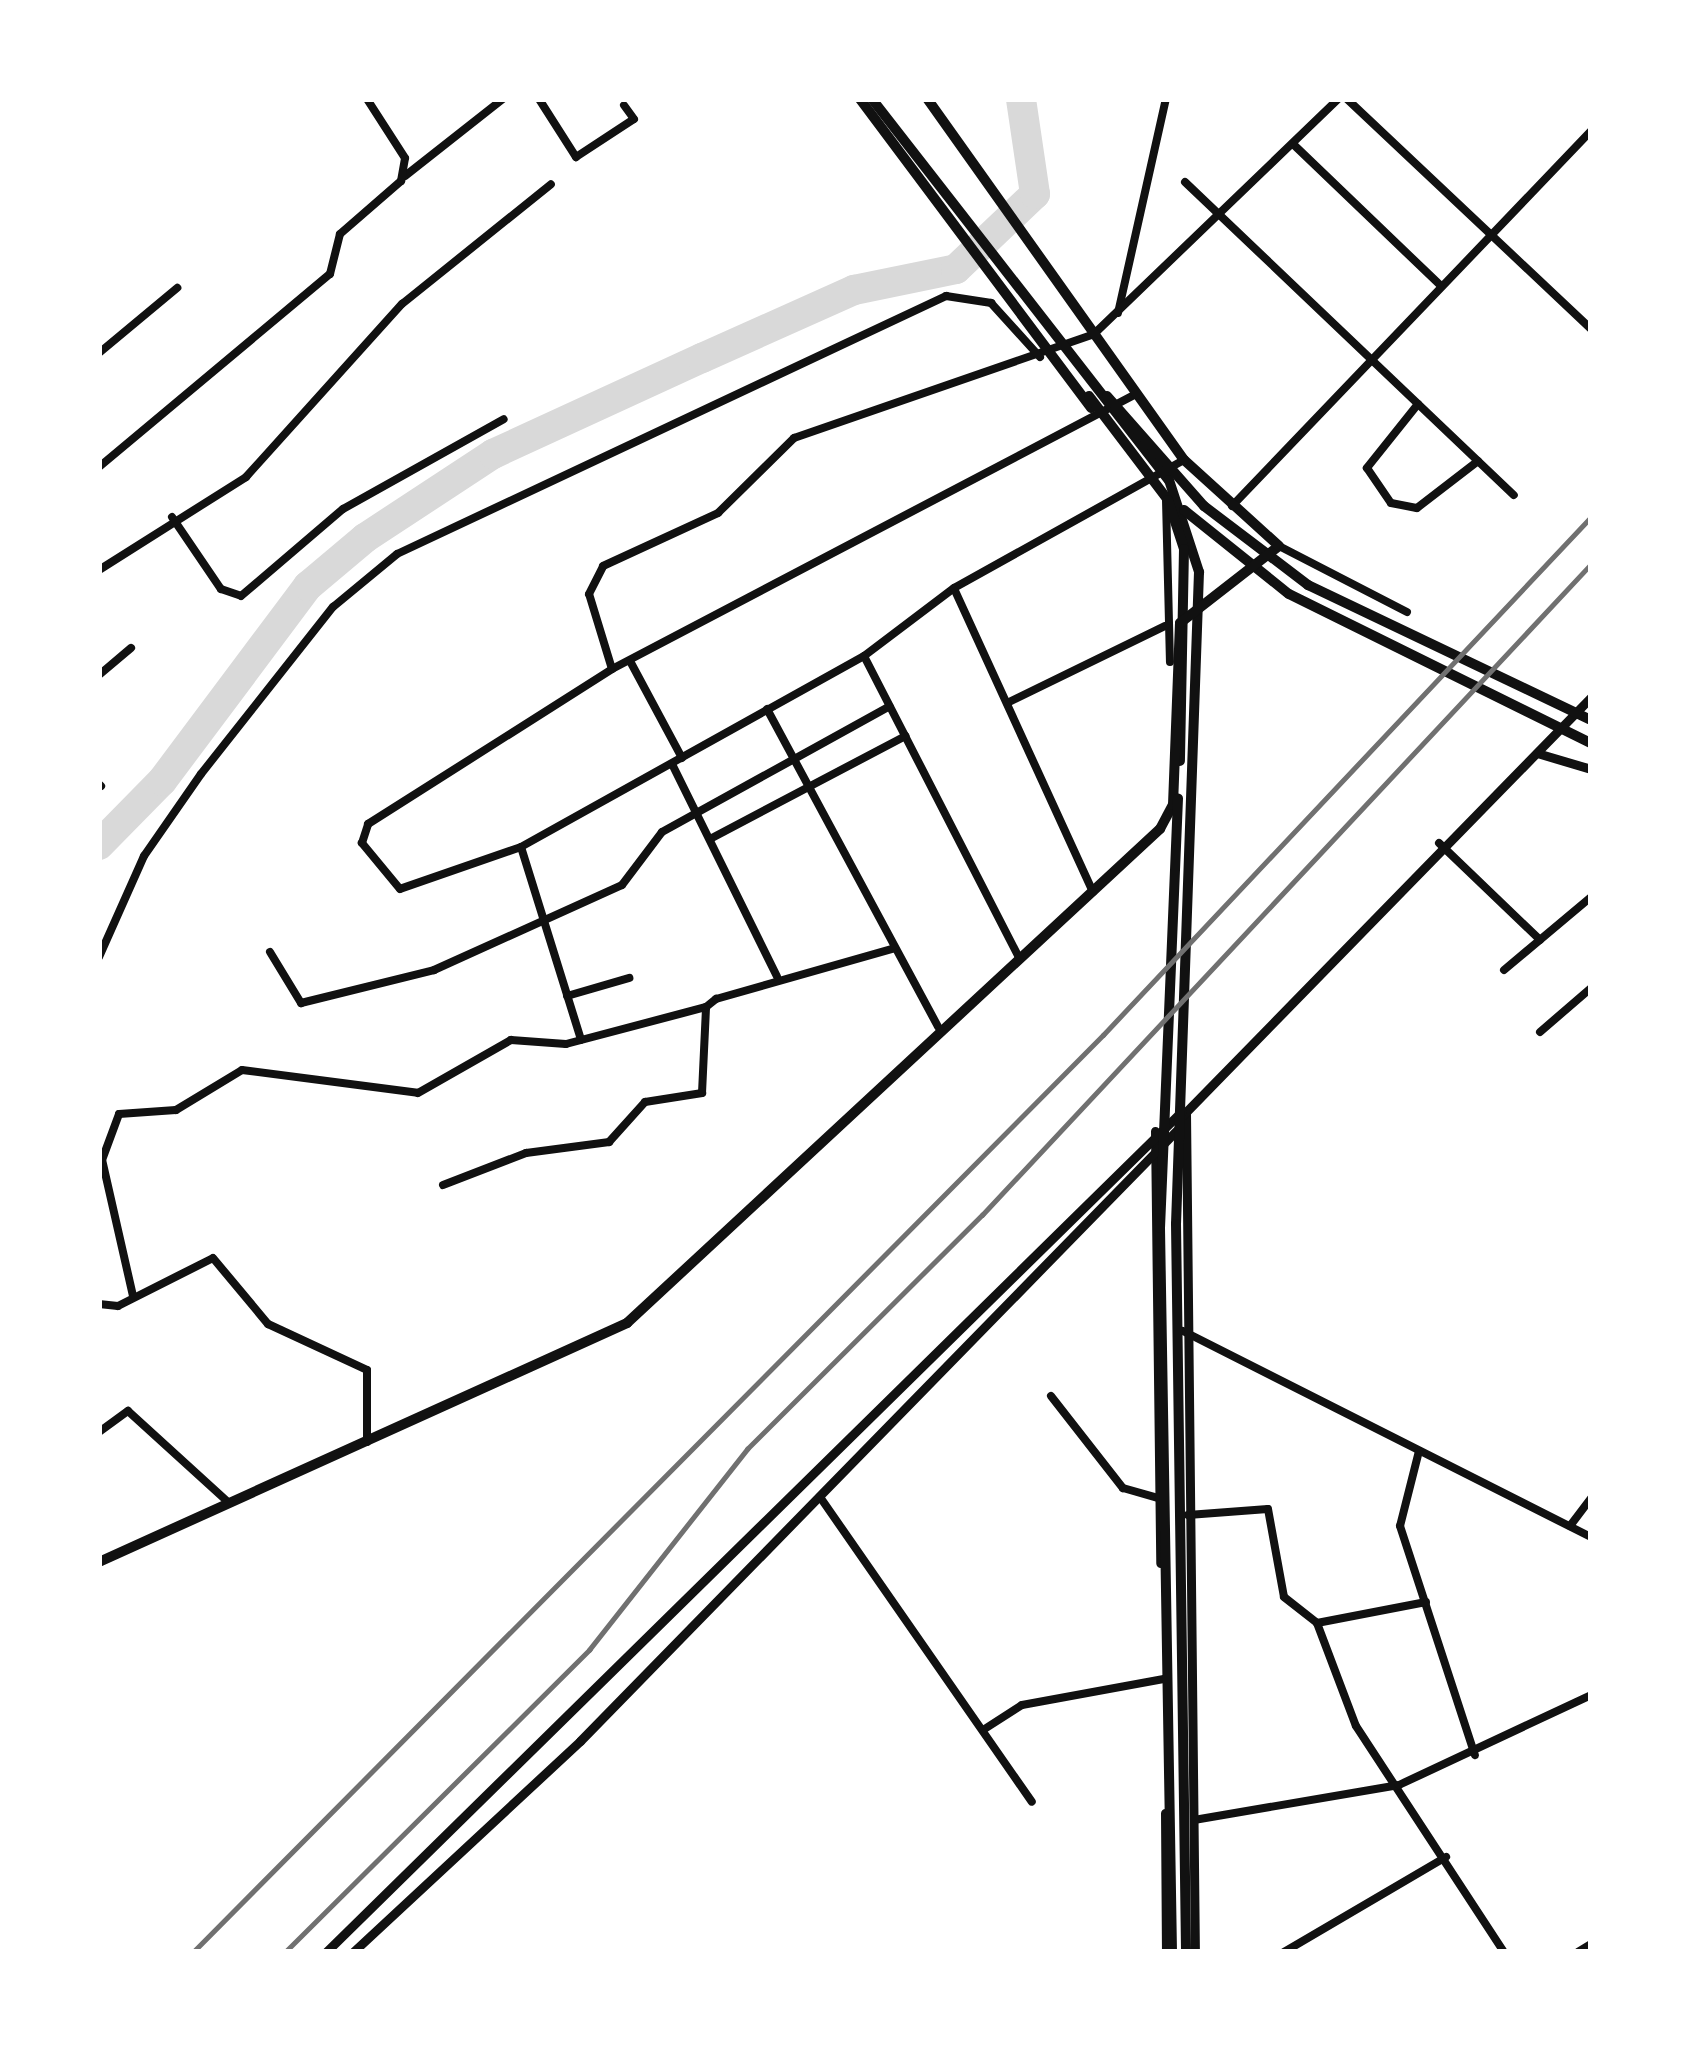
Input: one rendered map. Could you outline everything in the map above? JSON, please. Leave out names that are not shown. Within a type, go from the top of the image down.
[{"type":"main road","points":[[869,99],[952,193],[1204,506],[1308,585],[1591,720]]},
{"type":"main road","points":[[869,99],[931,197],[1069,384],[1178,505],[1289,594],[1591,743]]},
{"type":"main road","points":[[869,99],[1179,495],[1201,615],[1175,1143],[1175,1376],[1190,1952]]},
{"type":"main road","points":[[869,99],[1168,500],[1189,623],[1159,1159],[1169,1952]]},
{"type":"main road","points":[[101,1558],[368,1444],[627,1323],[938,1027],[1093,892],[1172,805],[1170,662],[1180,622],[1279,546],[1184,460],[1094,334],[1042,250],[927,99]]},
{"type":"street","points":[[367,99],[405,158],[404,177]]},
{"type":"street","points":[[99,466],[329,274],[340,234],[503,99]]},
{"type":"street","points":[[539,99],[576,158],[634,119],[624,105]]},
{"type":"street","points":[[1118,314],[1166,99]]},
{"type":"street","points":[[611,669],[589,594],[603,566],[718,513],[794,438],[1040,357],[1094,334],[1343,99],[1591,329]]},
{"type":"street","points":[[1232,506],[1591,131]]},
{"type":"street","points":[[1293,144],[1440,285]]},
{"type":"street","points":[[1185,182],[1514,494]]},
{"type":"street","points":[[99,571],[172,517],[246,477],[392,315],[550,184]]},
{"type":"street","points":[[99,353],[177,287]]},
{"type":"street","points":[[99,957],[144,856],[201,774],[333,607],[397,554],[946,296],[991,303],[1040,357]]},
{"type":"street","points":[[1136,394],[894,512],[611,669],[360,836],[383,882],[400,890],[521,847],[864,656],[954,588],[1132,499],[1184,460]]},
{"type":"street","points":[[1418,404],[1366,468],[1391,503],[1417,508],[1478,460]]},
{"type":"street","points":[[172,517],[220,589],[242,596],[343,509],[504,419]]},
{"type":"street","points":[[1170,662],[1159,517],[1184,460]]},
{"type":"street","points":[[1279,546],[1407,612]]},
{"type":"street","points":[[954,588],[1093,892]]},
{"type":"street","points":[[1006,703],[1165,626]]},
{"type":"street","points":[[99,675],[131,648]]},
{"type":"street","points":[[864,656],[1019,957]]},
{"type":"street","points":[[630,661],[696,813],[777,976]]},
{"type":"street","points":[[326,1952],[576,1717],[1155,1131],[1186,1108],[1439,843],[1591,697]]},
{"type":"street","points":[[270,952],[292,995],[312,1003],[434,970],[540,916],[633,879],[655,839],[890,706]]},
{"type":"street","points":[[767,709],[938,1027]]},
{"type":"street","points":[[709,839],[905,736]]},
{"type":"street","points":[[1537,753],[1591,770]]},
{"type":"street","points":[[1439,843],[1540,940]]},
{"type":"street","points":[[521,847],[581,1040]]},
{"type":"street","points":[[1504,970],[1591,897]]},
{"type":"street","points":[[133,1296],[102,1160],[119,1114],[176,1110],[242,1070],[418,1093],[511,1040],[581,1040],[706,1007],[777,976],[896,947]]},
{"type":"street","points":[[567,996],[629,978]]},
{"type":"street","points":[[1540,1032],[1591,988]]},
{"type":"street","points":[[443,1185],[526,1153],[598,1147],[645,1102],[702,1093],[706,1007]]},
{"type":"street","points":[[353,1952],[1175,1143],[1186,1108]]},
{"type":"street","points":[[1186,1108],[1183,1331],[1194,1820],[1190,1952]]},
{"type":"street","points":[[1155,1131],[1169,1952]]},
{"type":"street","points":[[99,1304],[133,1296],[173,1269],[220,1262],[268,1324],[367,1370],[359,1426],[368,1444]]},
{"type":"street","points":[[1183,1331],[1591,1537]]},
{"type":"street","points":[[1051,1396],[1123,1488],[1158,1498]]},
{"type":"street","points":[[99,1432],[128,1411],[230,1503]]},
{"type":"street","points":[[1419,1451],[1399,1515],[1475,1755]]},
{"type":"street","points":[[820,1497],[1032,1802]]},
{"type":"street","points":[[1570,1526],[1591,1498]]},
{"type":"street","points":[[1186,1516],[1268,1509],[1284,1597],[1317,1623],[1356,1726],[1399,1785],[1504,1952]]},
{"type":"street","points":[[1317,1623],[1426,1602]]},
{"type":"street","points":[[982,1730],[1022,1705],[1164,1679]]},
{"type":"street","points":[[1194,1820],[1399,1785],[1475,1755],[1591,1695]]},
{"type":"street","points":[[1284,1952],[1446,1857]]},
{"type":"street","points":[[1578,1952],[1591,1944]]},
{"type":"waterway","points":[[99,845],[162,781],[308,586],[365,538],[493,454],[702,358],[854,290],[956,269],[1035,194],[1021,99]]},
{"type":"railway","points":[[193,1952],[1103,1035],[1591,517]]},
{"type":"railway","points":[[285,1952],[589,1650],[747,1449],[982,1215],[1591,564]]}]
